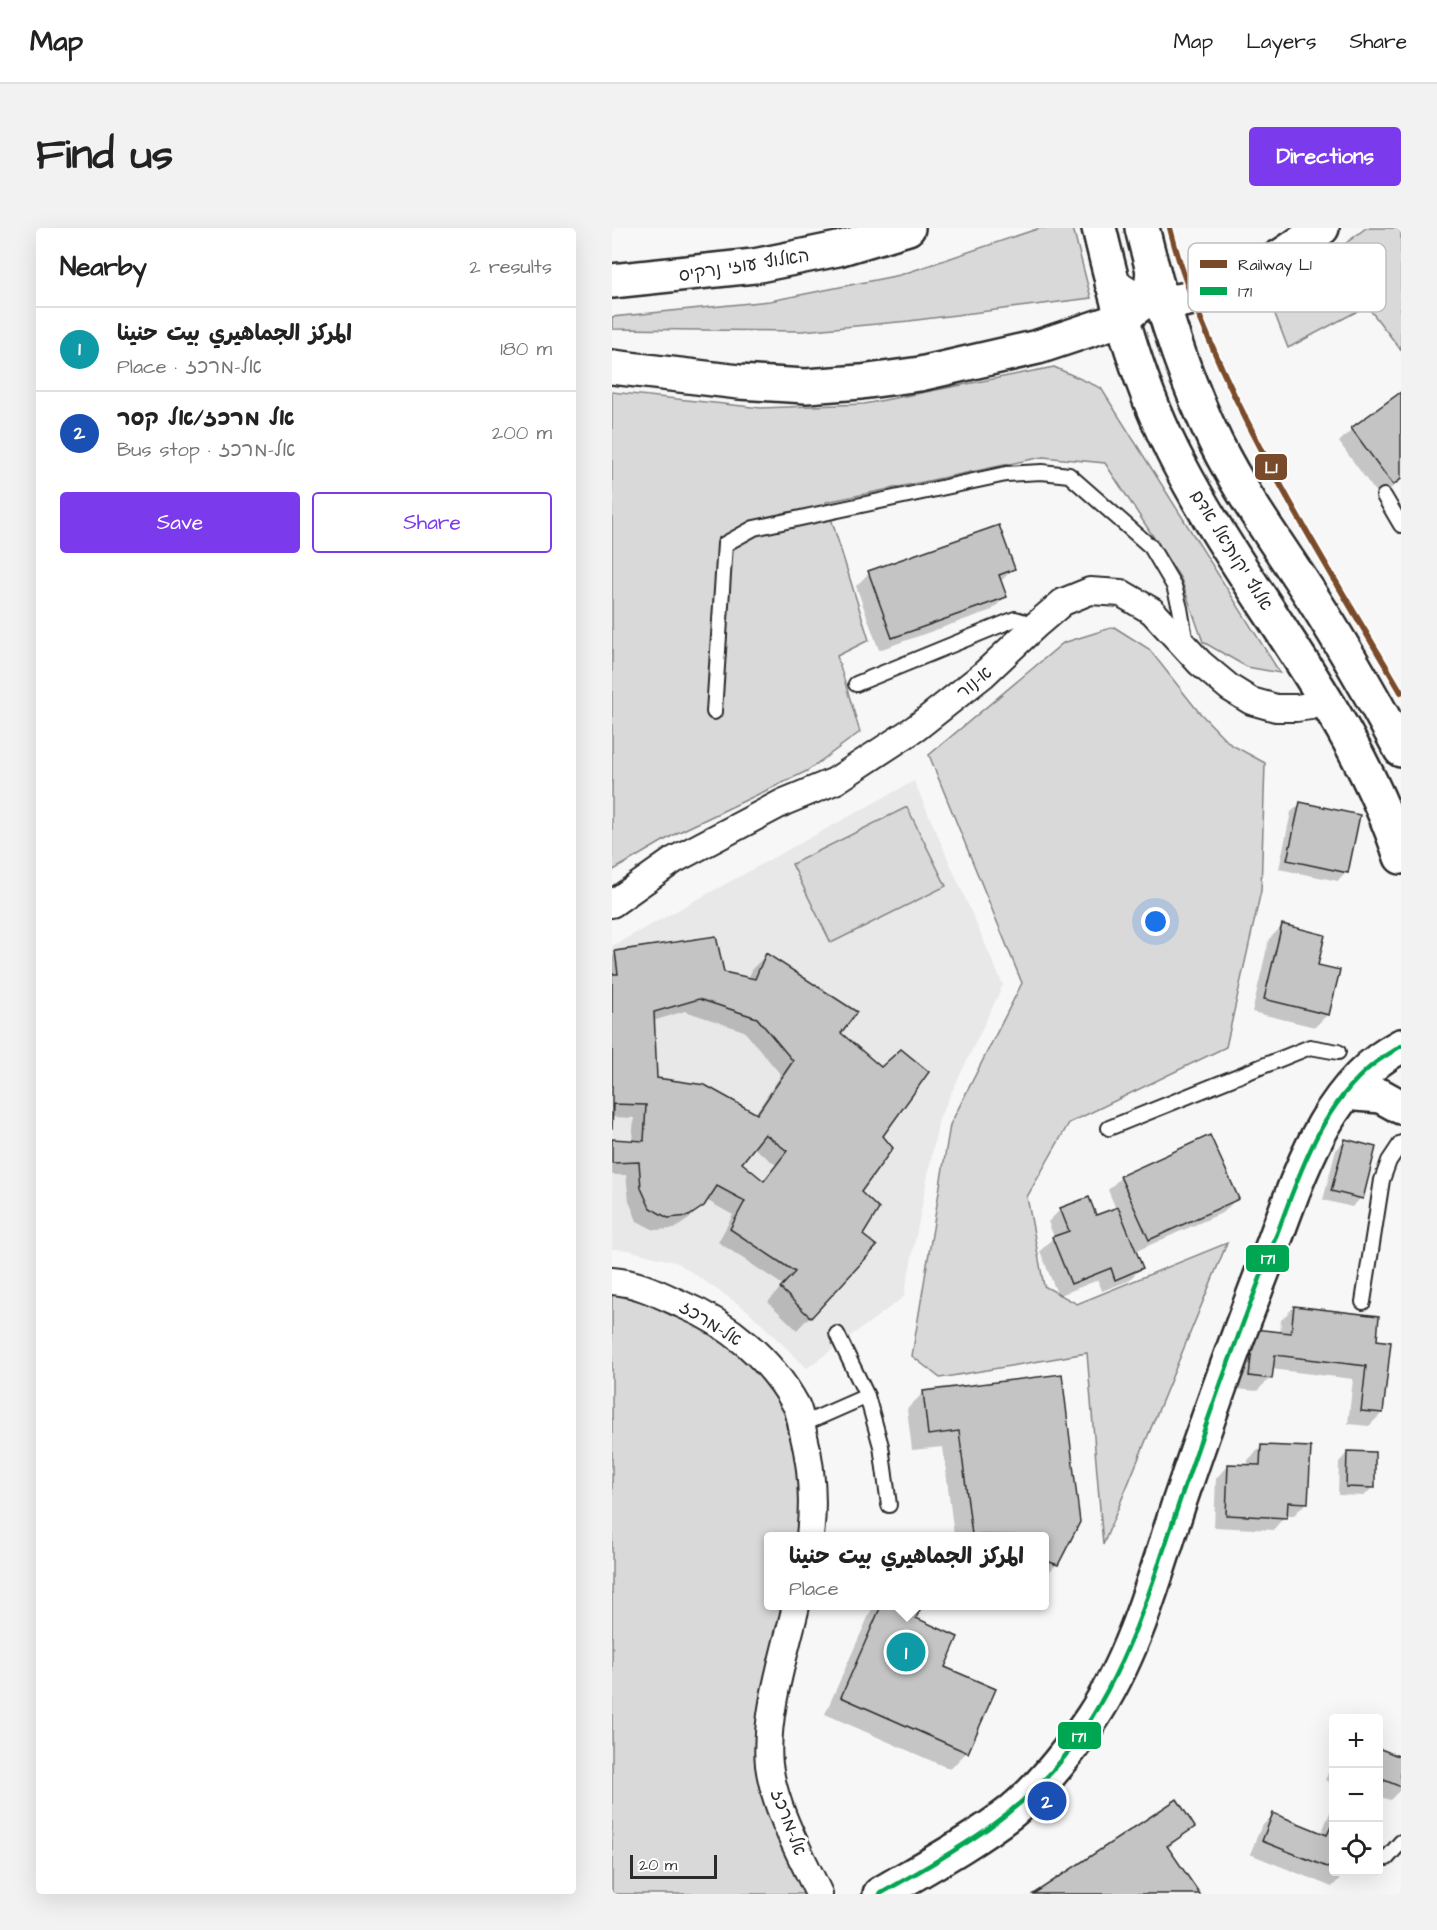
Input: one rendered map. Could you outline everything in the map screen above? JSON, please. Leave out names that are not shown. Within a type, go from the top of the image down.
[{"type":"main road","name":"האלוף עוזי נרקיס","points":[[612,280],[754,266],[838,249],[908,228]]},
{"type":"main road","points":[[1099,228],[1112,283],[1132,297],[1188,299]]},
{"type":"main road","name":"אלוף יקותיאל אדם","points":[[1142,228],[1145,298],[1141,376],[1178,463],[1234,558],[1276,619],[1325,699],[1370,782],[1401,857]]},
{"type":"main road","points":[[1300,243],[1322,228]]},
{"type":"main road","points":[[612,367],[751,383],[806,386],[861,382],[920,374],[1038,347],[1145,298]]},
{"type":"main road","name":"אלוף יקותיאל אדם","points":[[1145,298],[1174,344],[1216,444],[1269,535],[1311,596],[1361,676],[1401,750]]},
{"type":"main road","points":[[880,1894],[975,1837],[1012,1811],[1041,1784],[1093,1716],[1134,1636],[1221,1377],[1287,1207],[1321,1131],[1353,1082],[1385,1054],[1401,1046]]},
{"type":"main road","points":[[1321,1131],[1339,1109],[1356,1094],[1377,1081],[1401,1071]]},
{"type":"main road","points":[[1356,1094],[1381,1096],[1401,1107]]},
{"type":"street","name":"א-נור","points":[[612,904],[684,855],[784,802],[834,781],[916,728],[983,675],[1064,602],[1090,591],[1121,593],[1152,611],[1200,663],[1230,688],[1251,701],[1276,708],[1296,708],[1311,706],[1325,699]]},
{"type":"street","name":"אל-מרכז","points":[[612,1281],[632,1282],[695,1309],[733,1332],[771,1368],[797,1407],[810,1457],[813,1506],[810,1532]]},
{"type":"street","name":"אל-מרכז","points":[[795,1610],[770,1720],[769,1764],[780,1809],[819,1894]]},
{"type":"lane","points":[[714,712],[725,544],[754,528],[1006,474],[1042,472],[1069,475],[1151,547],[1174,586],[1186,648]]},
{"type":"lane","points":[[1384,496],[1401,525]]},
{"type":"lane","points":[[856,684],[1016,620],[1036,625]]},
{"type":"lane","points":[[1109,1128],[1310,1047],[1338,1052]]},
{"type":"lane","points":[[1364,1302],[1382,1180],[1389,1161],[1401,1143]]},
{"type":"lane","points":[[837,1334],[867,1396],[881,1446],[889,1505]]},
{"type":"lane","points":[[801,1425],[867,1396]]},
{"type":"lane","points":[[1387,1858],[1401,1842]]},
{"type":"shaded area","points":[[1040,228],[1073,228],[1091,298],[909,321],[802,331],[612,329],[612,317],[770,301],[900,275]]},
{"type":"shaded area","points":[[1366,228],[1401,228],[1401,350],[1372,312],[1386,312],[1386,243],[1346,243]]},
{"type":"shaded area","points":[[1274,312],[1356,312],[1288,348]]},
{"type":"shaded area","points":[[1054,367],[1101,388],[1280,673],[1247,667],[1203,642],[1181,579],[1105,463],[1043,457],[826,502],[869,640],[837,656],[860,732],[807,771],[677,833],[612,871],[612,392],[761,408],[864,404]]},
{"type":"shaded area","points":[[1114,627],[1149,649],[1198,711],[1230,744],[1265,763],[1261,891],[1226,1047],[1069,1123],[1027,1197],[1044,1286],[1077,1304],[1227,1243],[1103,1545],[1087,1353],[940,1378],[912,1356],[950,1125],[1022,983],[929,755],[1063,643]]},
{"type":"shaded area","points":[[914,781],[1003,985],[939,1119],[904,1297],[807,1368],[747,1310],[678,1263],[628,1250],[612,1249],[612,946]]},
{"type":"shaded area","points":[[907,807],[946,886],[831,943],[792,864]]},
{"type":"shaded area","points":[[612,1282],[695,1309],[797,1407],[810,1532],[764,1532],[764,1610],[794,1610],[769,1764],[819,1894],[612,1894]]},
{"type":"building","points":[[1401,392],[1401,479],[1393,485],[1351,428]]},
{"type":"building","points":[[999,525],[1015,569],[999,575],[1007,597],[892,638],[868,571]]},
{"type":"building","points":[[1300,802],[1360,815],[1348,873],[1287,860]]},
{"type":"building","points":[[1282,924],[1325,935],[1318,965],[1340,970],[1329,1015],[1264,999]]},
{"type":"building","points":[[716,936],[724,972],[755,979],[766,953],[857,1012],[841,1033],[881,1067],[901,1049],[929,1072],[883,1136],[893,1148],[861,1192],[879,1209],[863,1235],[877,1246],[811,1318],[780,1288],[795,1272],[730,1229],[745,1201],[717,1186],[704,1206],[689,1216],[668,1218],[650,1208],[641,1188],[639,1162],[612,1163],[612,1139],[644,1141],[646,1105],[613,1104],[612,1129],[612,974],[618,974],[615,951]],"holes":[[[699,999],[757,1018],[793,1061],[757,1114],[705,1085],[657,1078],[654,1012]],[[765,1134],[787,1151],[764,1181],[742,1163]]]},
{"type":"building","points":[[1210,1135],[1239,1199],[1149,1240],[1120,1176]]},
{"type":"building","points":[[1345,1139],[1376,1147],[1363,1199],[1331,1191]]},
{"type":"building","points":[[1089,1197],[1096,1215],[1118,1207],[1143,1268],[1115,1280],[1111,1268],[1071,1284],[1052,1237],[1069,1231],[1060,1208]]},
{"type":"building","points":[[1294,1306],[1379,1316],[1377,1340],[1391,1342],[1383,1413],[1361,1411],[1366,1366],[1275,1355],[1272,1379],[1249,1376],[1254,1329],[1291,1333]]},
{"type":"building","points":[[1062,1374],[1080,1522],[1058,1565],[1049,1562],[1049,1532],[972,1532],[959,1431],[928,1435],[923,1391]]},
{"type":"building","points":[[1261,1445],[1311,1447],[1308,1503],[1288,1502],[1287,1518],[1226,1515],[1228,1464],[1260,1465]]},
{"type":"building","points":[[1347,1451],[1375,1452],[1375,1488],[1346,1487]]},
{"type":"building","points":[[879,1610],[920,1610],[916,1618],[958,1637],[945,1667],[996,1689],[968,1753],[841,1697]]},
{"type":"building","points":[[1383,1750],[1401,1757],[1401,1787],[1384,1780],[1383,1782]]},
{"type":"building","points":[[1177,1799],[1195,1827],[1167,1846],[1200,1894],[1033,1894]]},
{"type":"building","points":[[1273,1813],[1327,1835],[1329,1831],[1329,1868],[1262,1841]]},
{"type":"rail line","name":"L1","points":[[1170,228],[1188,286]]},
{"type":"rail line","name":"L1","points":[[1198,312],[1222,369],[1263,452],[1307,533],[1401,692]]},
{"type":"transit line","name":"171","points":[[880,1894],[956,1850],[1003,1817],[1046,1779],[1086,1727],[1120,1666],[1146,1603],[1222,1379],[1298,1177],[1310,1151],[1322,1126],[1337,1103],[1355,1082],[1375,1063],[1401,1046]]},
{"type":"place","name":"المركز الجماهيري بيت حنينا","points":[[906,1652]]},
{"type":"place","name":"אל מרכז/אל קסר","points":[[1047,1801]]}]
